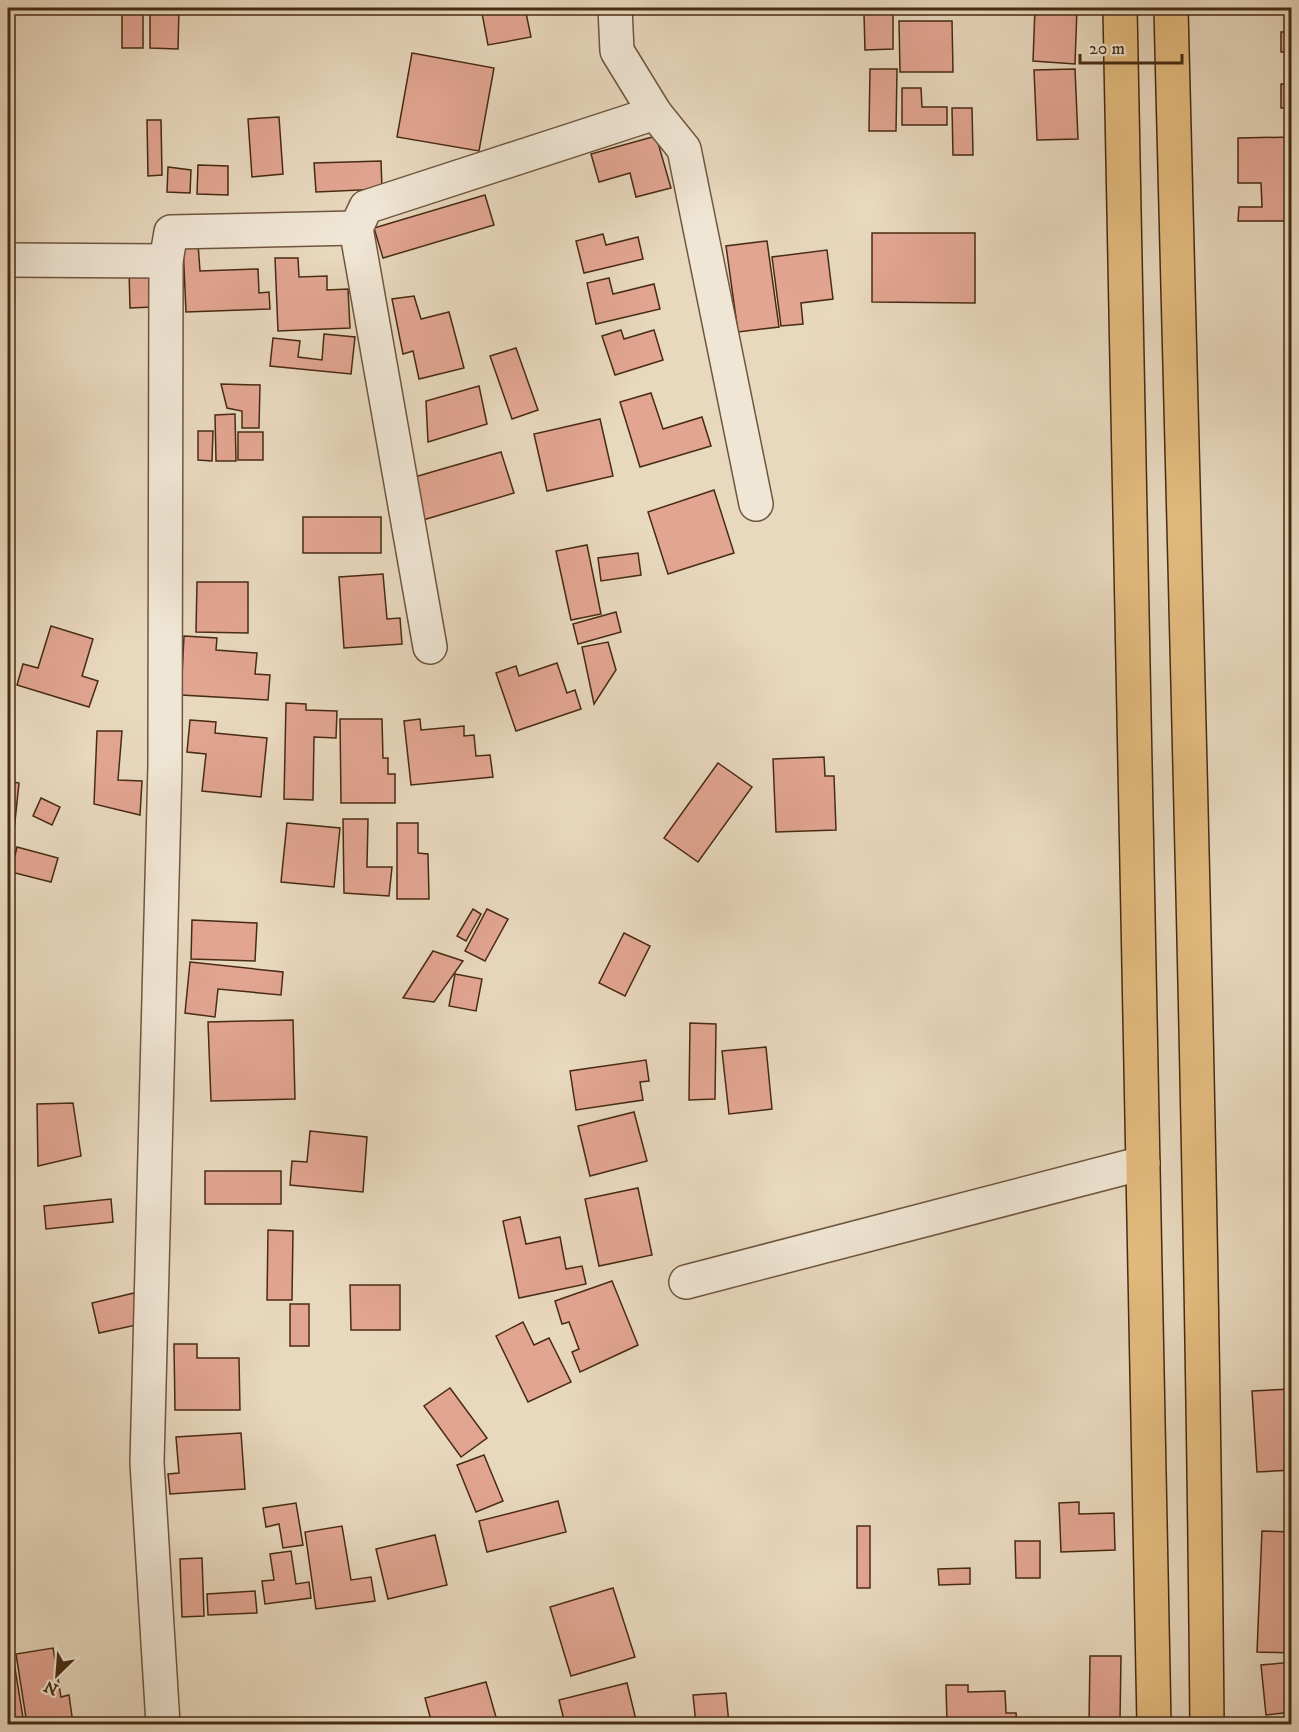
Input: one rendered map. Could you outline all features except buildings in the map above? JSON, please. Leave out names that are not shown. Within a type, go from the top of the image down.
[{"type":"main road","points":[[1120,8],[1154,1725]]},
{"type":"main road","points":[[1171,8],[1197,1060],[1207,1725]]},
{"type":"street","points":[[615,8],[617,51],[655,113],[684,149],[756,504]]},
{"type":"street","points":[[430,647],[356,228],[366,207],[655,113]]},
{"type":"street","points":[[163,1725],[147,1463],[165,765],[166,261],[171,232],[356,228]]},
{"type":"street","points":[[8,260],[166,261]]},
{"type":"street","points":[[686,1282],[1143,1163]]}]
